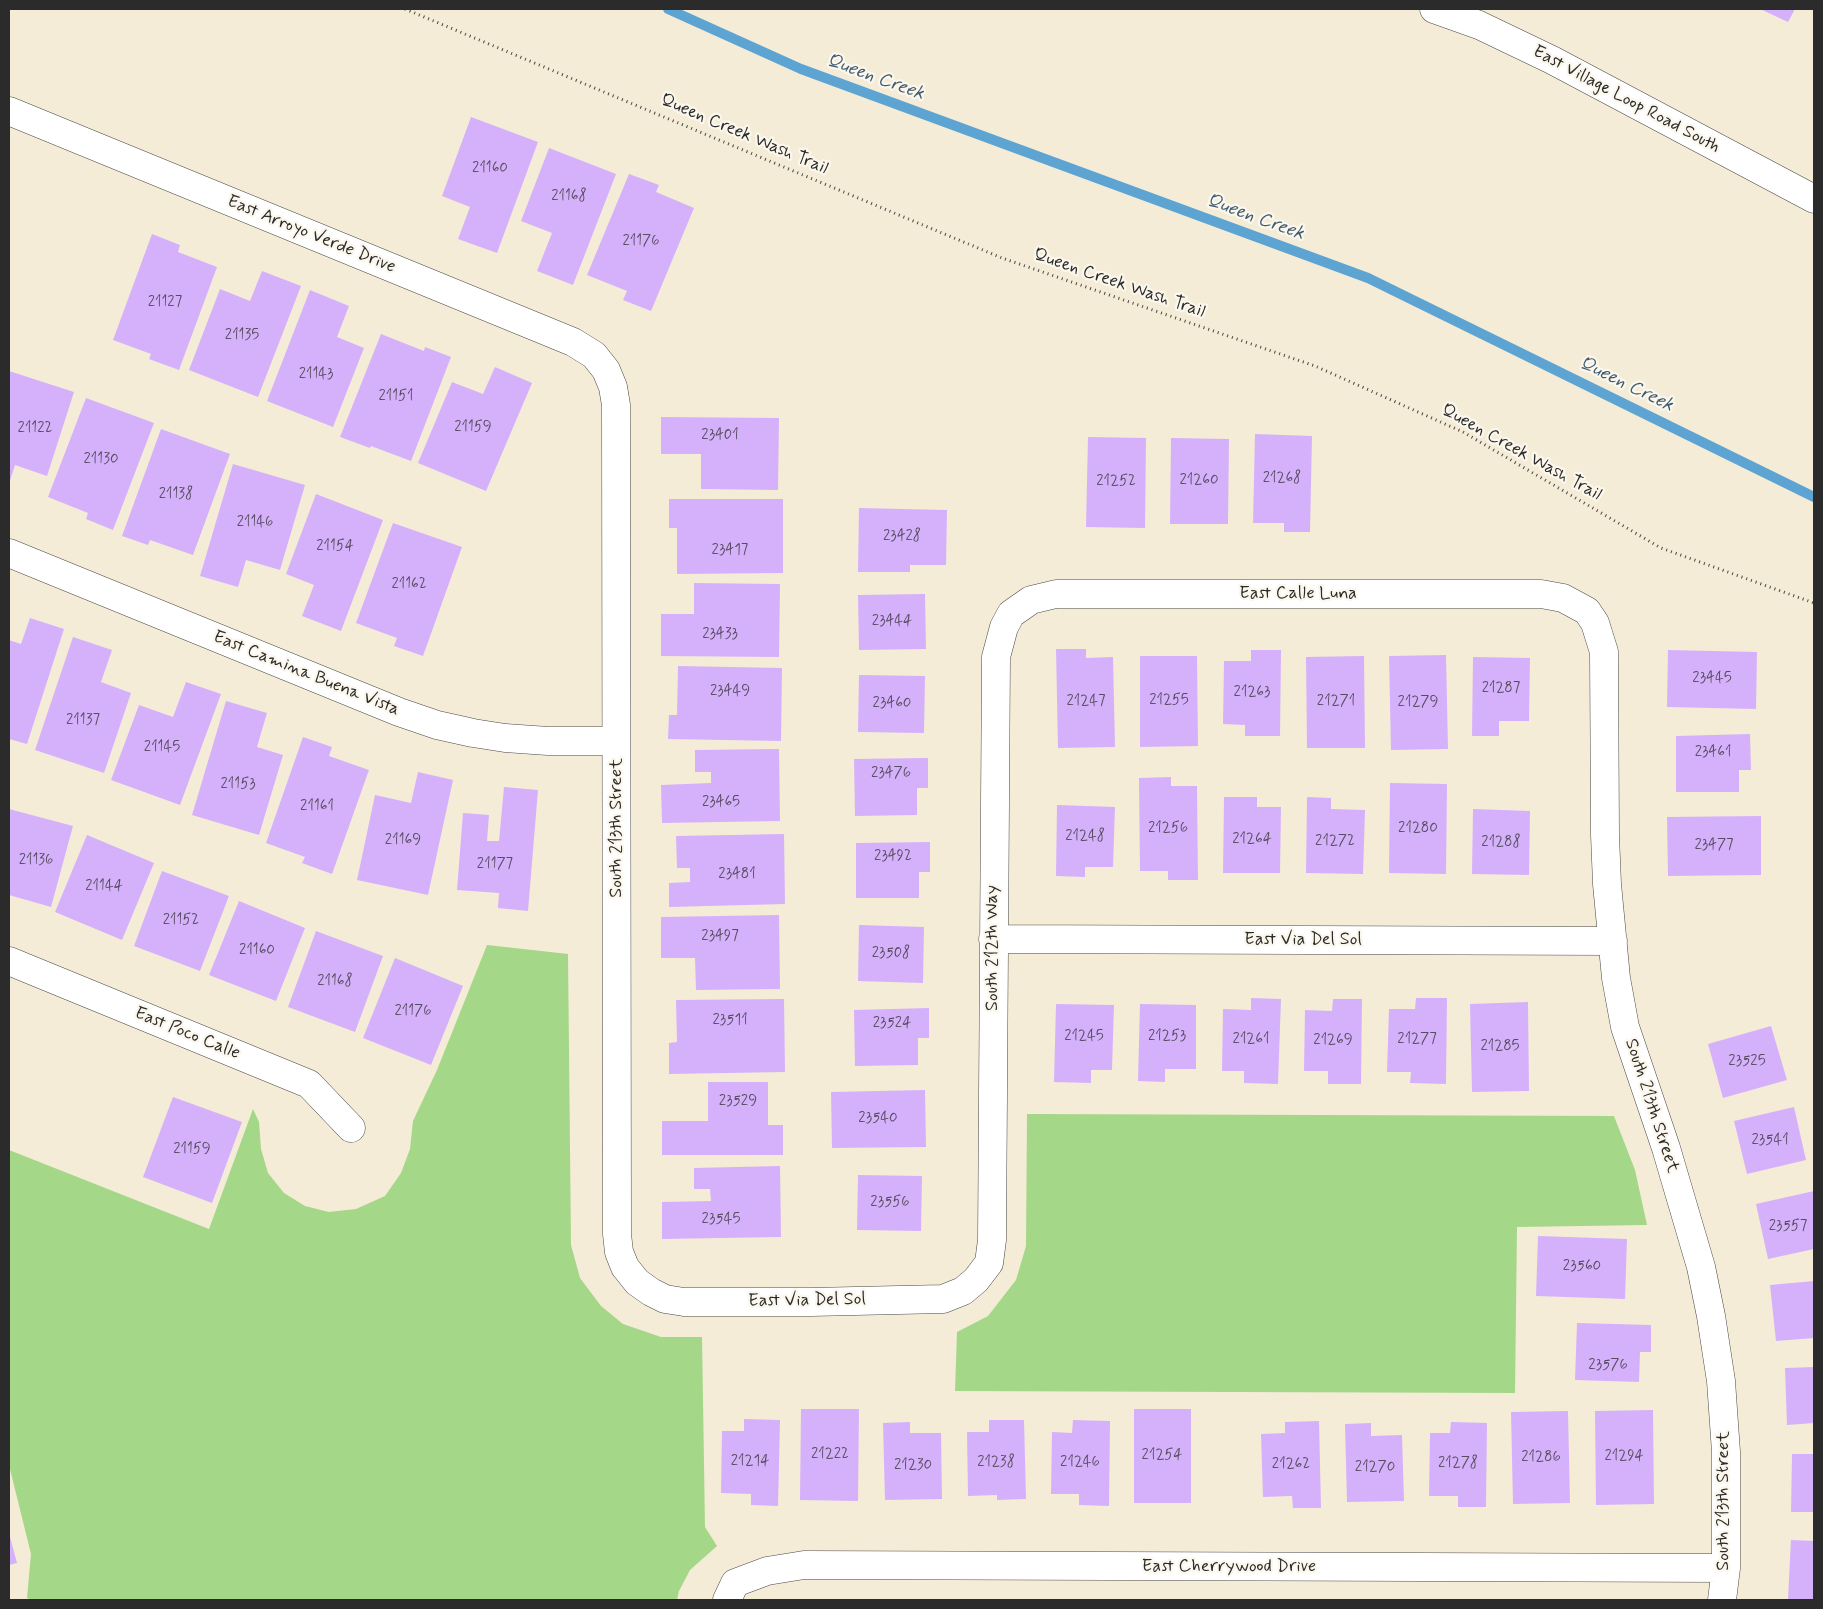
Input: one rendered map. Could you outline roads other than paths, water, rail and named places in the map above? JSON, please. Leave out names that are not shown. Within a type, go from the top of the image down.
[{"type":"street","name":"East Village Loop Road South","points":[[1434,9],[1478,25],[1552,60],[1814,199]]},
{"type":"street","name":"East Arroyo Verde Drive","points":[[9,112],[573,342],[594,355],[606,370]]},
{"type":"street","name":"South 213th Street","points":[[606,370],[613,387],[616,405],[617,1234],[619,1252],[625,1267],[637,1282]]},
{"type":"street","name":"East Camina Buena Vista","points":[[9,553],[399,712],[437,724],[473,733],[505,738],[548,741],[616,741]]},
{"type":"street","name":"East Calle Luna","points":[[1011,614],[1031,600],[1056,594],[1542,594],[1563,598],[1587,611]]},
{"type":"street","name":"South 213th Street","points":[[1587,611],[1595,623],[1604,652],[1605,835],[1607,884],[1616,978],[1625,1027],[1686,1212],[1711,1316],[1721,1381],[1725,1443],[1726,1568],[1722,1600]]},
{"type":"street","name":"South 212th Way","points":[[976,1280],[989,1263],[992,1240],[996,657],[1004,627],[1011,614]]},
{"type":"street","name":"East Via Del Sol","points":[[993,939],[1613,941]]},
{"type":"street","name":"East Poco Calle","points":[[9,961],[309,1084],[351,1128]]},
{"type":"street","name":"East Via Del Sol","points":[[637,1282],[664,1298],[684,1302],[811,1302],[943,1298],[963,1291],[976,1280]]},
{"type":"street","name":"East Cherrywood Drive","points":[[731,1592],[767,1571],[804,1566],[1726,1568]]},
{"type":"waterway","name":"Queen Creek","points":[[668,9],[801,69],[1368,278],[1814,497]]}]
